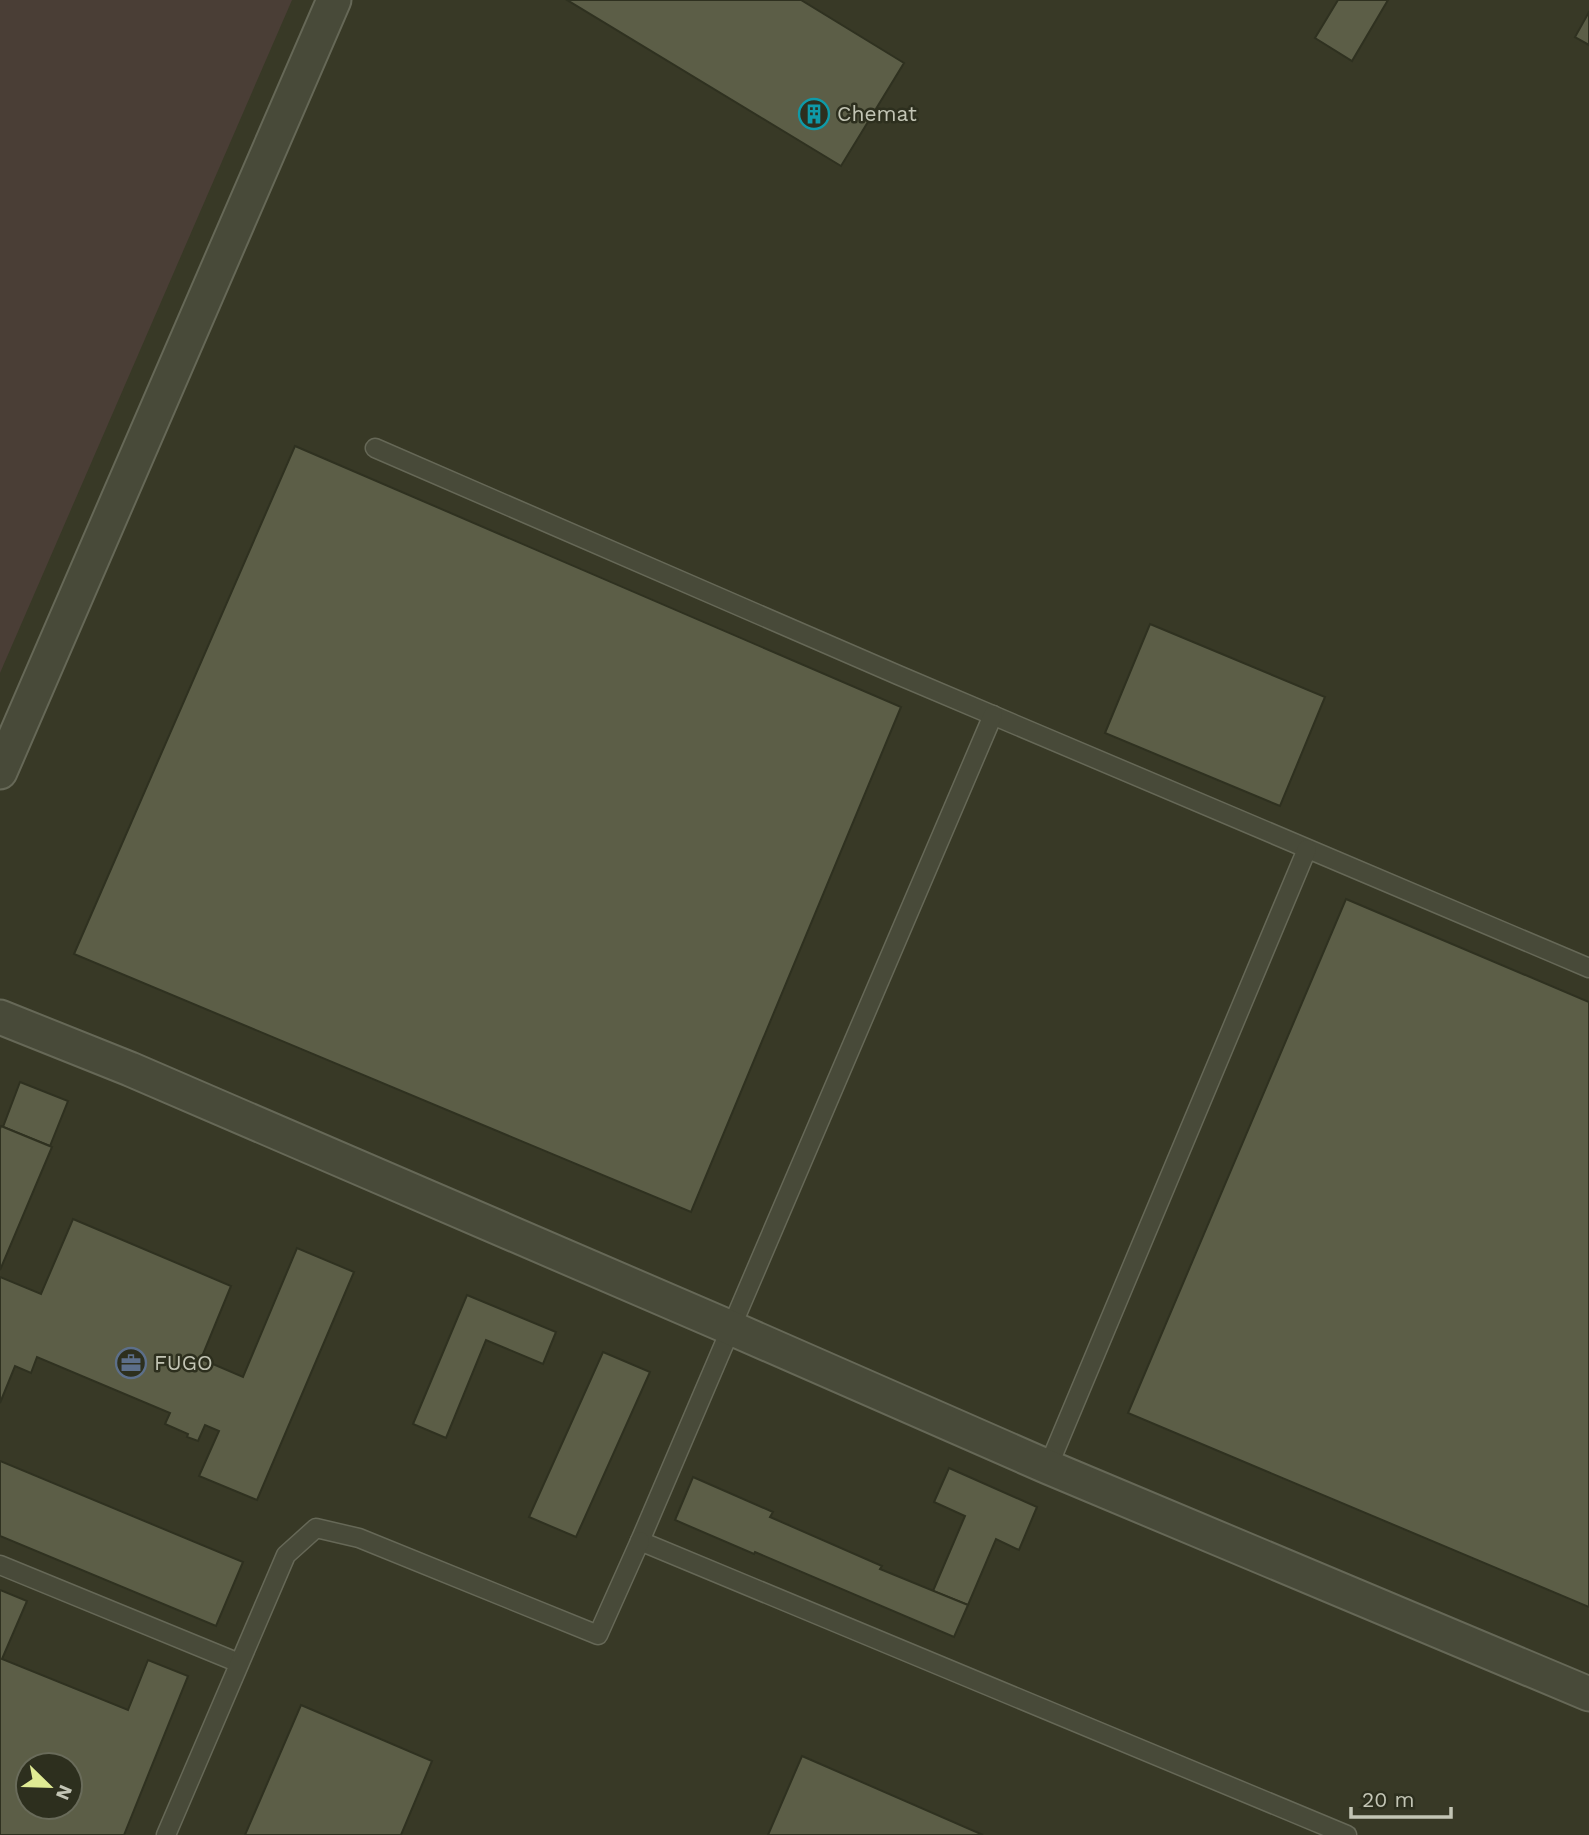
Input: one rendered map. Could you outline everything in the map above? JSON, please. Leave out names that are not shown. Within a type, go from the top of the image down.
[{"type":"street","points":[[0,772],[334,0]]},
{"type":"street","points":[[0,1017],[143,1074],[1048,1467],[1589,1694]]},
{"type":"lane","points":[[375,448],[993,715],[1589,968]]},
{"type":"lane","points":[[166,1835],[286,1555],[316,1528],[359,1538],[598,1635],[993,715]]},
{"type":"lane","points":[[1048,1467],[1307,849]]},
{"type":"lane","points":[[640,1541],[1347,1835]]},
{"type":"lane","points":[[0,1565],[239,1663]]},
{"type":"shaded area","points":[[0,0],[292,0],[0,673]]},
{"type":"building","name":"Chemat","points":[[567,0],[801,0],[904,63],[841,166]]},
{"type":"building","points":[[1338,0],[1388,0],[1352,61],[1315,38]]},
{"type":"building","points":[[1589,12],[1589,45],[1575,37]]},
{"type":"building","points":[[295,446],[901,707],[691,1212],[74,954]]},
{"type":"building","points":[[1150,624],[1325,697],[1280,806],[1105,733]]},
{"type":"building","points":[[1346,899],[1589,1002],[1589,1607],[1128,1413]]},
{"type":"building","points":[[20,1082],[68,1101],[50,1146],[3,1127]]},
{"type":"building","points":[[1,1126],[52,1147],[0,1270],[0,1129]]},
{"type":"building","name":"FUGO","points":[[73,1219],[231,1286],[201,1359],[243,1377],[297,1248],[354,1272],[257,1500],[199,1476],[219,1431],[205,1425],[198,1441],[187,1437],[188,1434],[165,1424],[170,1413],[37,1357],[31,1373],[15,1366],[0,1403],[0,1277],[41,1294]]},
{"type":"building","points":[[467,1295],[556,1332],[543,1364],[486,1340],[446,1438],[413,1424]]},
{"type":"building","points":[[603,1352],[650,1372],[576,1537],[529,1517]]},
{"type":"building","points":[[0,1461],[243,1562],[216,1626],[0,1536]]},
{"type":"building","points":[[949,1468],[1037,1507],[1019,1550],[996,1539],[968,1605],[933,1591],[965,1516],[934,1502]]},
{"type":"building","points":[[693,1477],[773,1512],[770,1517],[882,1566],[880,1569],[968,1605],[954,1637],[675,1520]]},
{"type":"building","points":[[0,1590],[27,1601],[2,1659],[128,1710],[148,1660],[188,1676],[124,1835],[0,1835]]},
{"type":"building","points":[[301,1705],[432,1761],[401,1835],[245,1835]]},
{"type":"building","points":[[802,1756],[983,1835],[768,1835]]},
{"type":"place","name":"Chemat","points":[[814,114]]},
{"type":"place","name":"FUGO","points":[[131,1363]]}]
